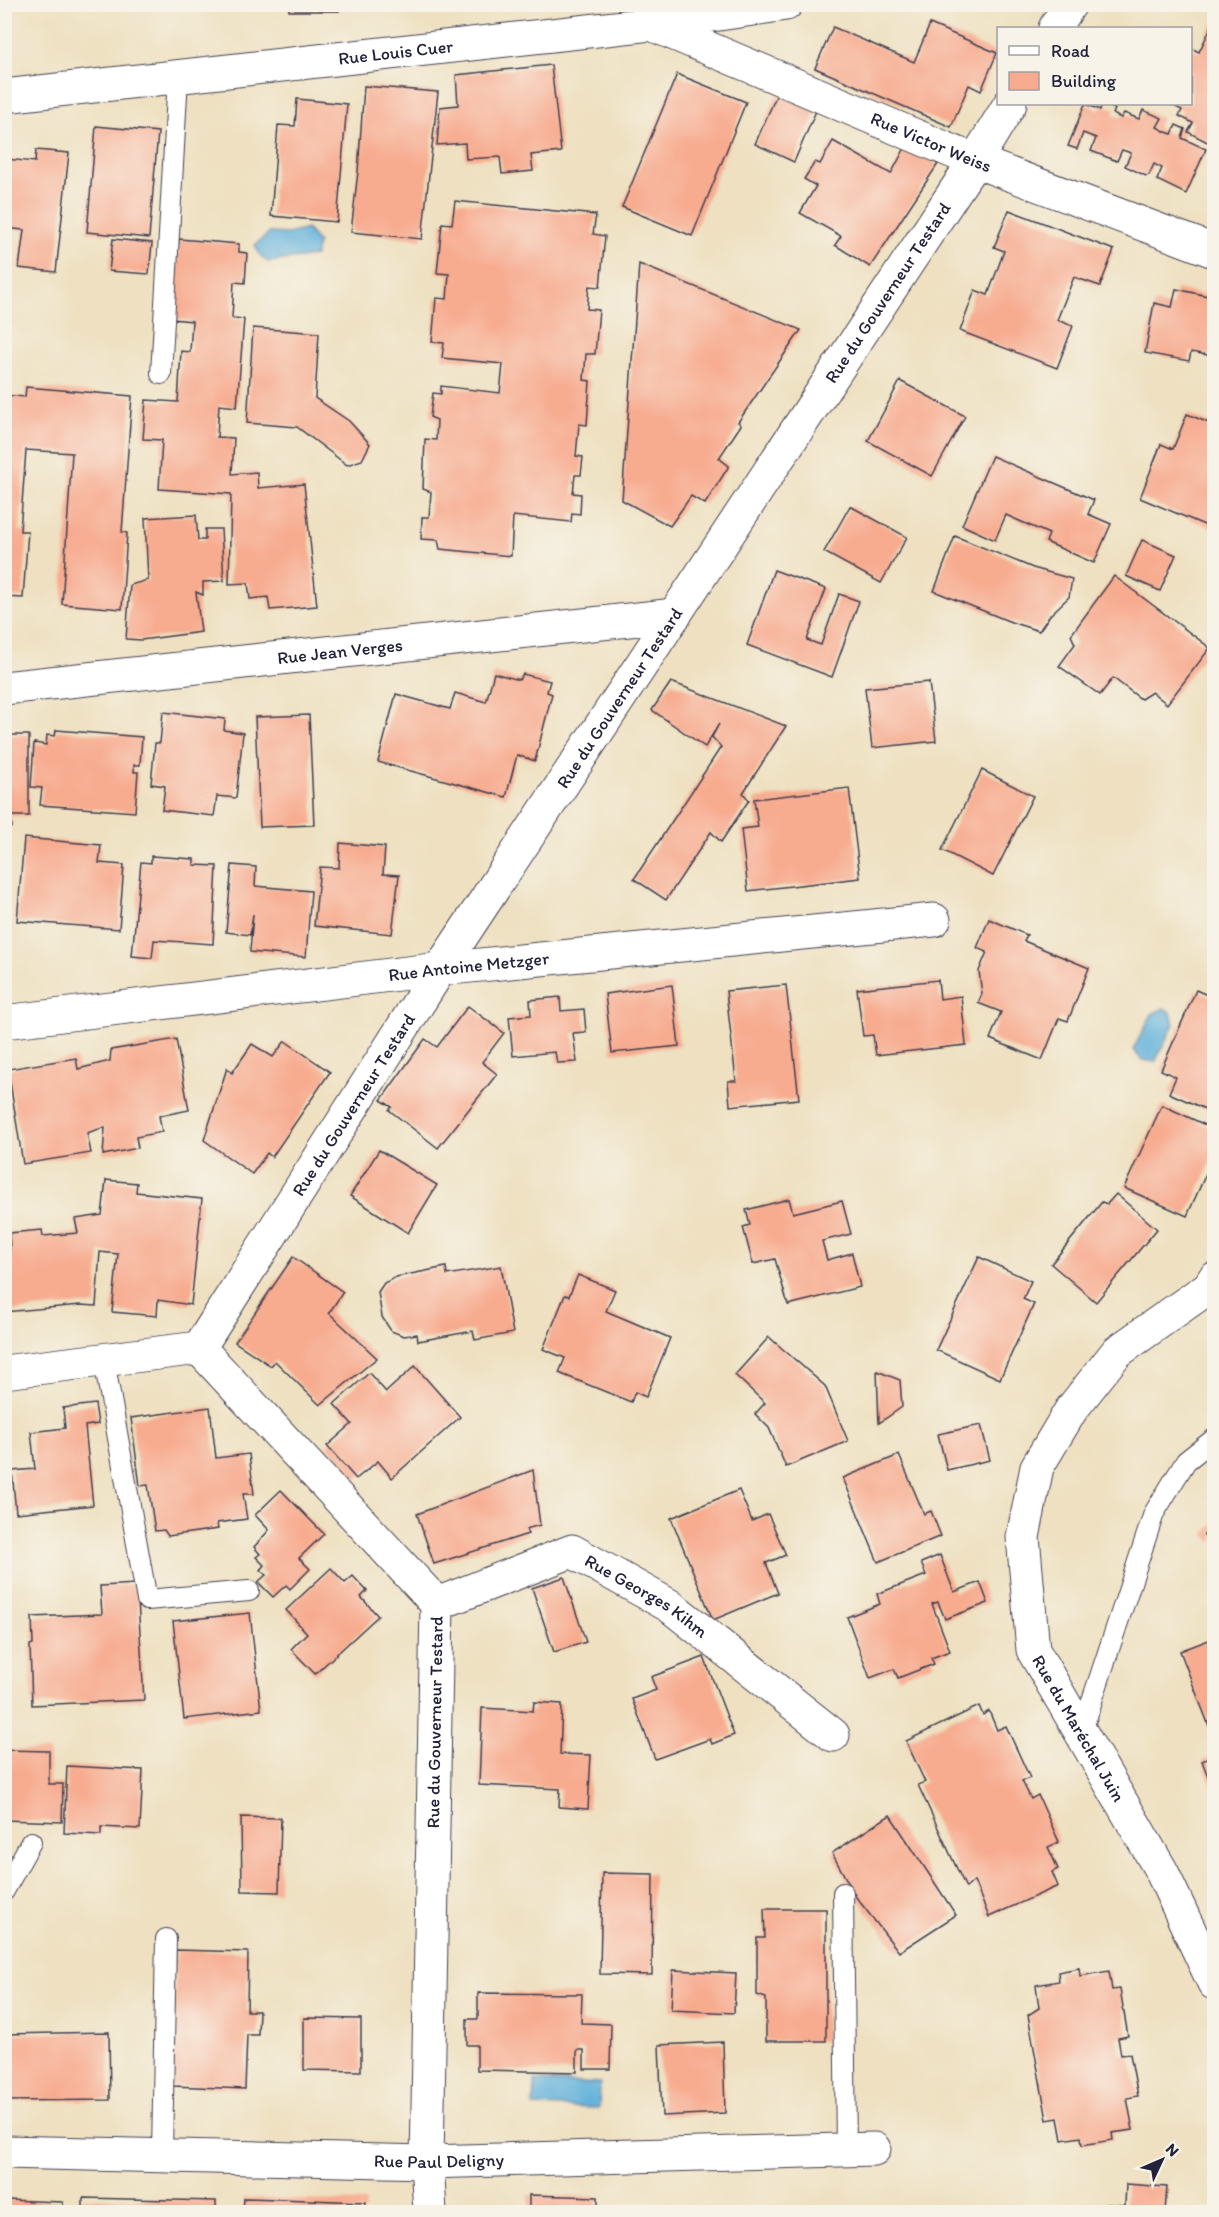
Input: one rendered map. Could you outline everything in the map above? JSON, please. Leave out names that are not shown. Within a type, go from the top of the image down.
[{"type":"street","name":"Rue Louis Cuer","points":[[4,96],[651,24],[786,4]]},
{"type":"street","points":[[1056,27],[1070,4]]},
{"type":"street","name":"Rue Victor Weiss","points":[[651,24],[975,161],[1215,251]]},
{"type":"street","name":"Rue du Gouverneur Testard","points":[[430,2212],[427,2162],[437,1604],[199,1348],[440,969],[975,161],[1009,105]]},
{"type":"street","name":"Rue Jean Verges","points":[[4,688],[675,615]]},
{"type":"street","name":"Rue Antoine Metzger","points":[[4,1022],[440,969],[934,920]]},
{"type":"street","name":"Rue du Maréchal Juin","points":[[1215,1279],[1209,1287],[1117,1352],[1071,1410],[1037,1467],[1023,1537],[1033,1650],[1162,1872],[1215,1983]]},
{"type":"street","points":[[4,1372],[199,1348]]},
{"type":"street","name":"Rue Georges Kihm","points":[[437,1604],[572,1551],[670,1606],[833,1736]]},
{"type":"street","name":"Rue Paul Deligny","points":[[4,2152],[427,2162],[860,2149]]},
{"type":"lane","points":[[161,374],[178,77]]},
{"type":"lane","points":[[104,1360],[147,1600],[249,1591]]},
{"type":"lane","points":[[1081,1734],[1154,1513],[1186,1461],[1215,1439]]},
{"type":"lane","points":[[4,1891],[31,1842]]},
{"type":"lane","points":[[843,1893],[860,2149]]},
{"type":"lane","points":[[162,2154],[166,1939]]},
{"type":"water","points":[[307,229],[318,243],[315,256],[268,262],[260,255],[255,245],[269,233],[288,234]]},
{"type":"water","points":[[1164,1008],[1171,1013],[1174,1024],[1155,1062],[1142,1060],[1133,1050],[1152,1014]]},
{"type":"water","points":[[534,2081],[600,2084],[599,2108],[533,2106]]},
{"type":"building","points":[[289,4],[339,4],[339,11],[289,11]]},
{"type":"building","points":[[1214,21],[1214,137],[1211,144],[1188,132],[1193,123],[1179,116],[1182,110],[1172,105],[1192,105],[1192,48],[1199,52]]},
{"type":"building","points":[[930,24],[997,53],[981,91],[969,85],[951,127],[815,68],[833,27],[914,62]]},
{"type":"building","points":[[551,65],[561,152],[531,155],[533,171],[502,174],[500,157],[466,159],[465,143],[437,145],[440,107],[458,105],[456,75]]},
{"type":"building","points":[[677,74],[746,102],[692,236],[622,207]]},
{"type":"building","points":[[364,86],[438,92],[422,239],[351,232]]},
{"type":"building","points":[[777,94],[816,111],[794,162],[755,144]]},
{"type":"building","points":[[297,99],[347,104],[337,222],[271,216],[278,125],[295,126]]},
{"type":"building","points":[[1085,105],[1100,110],[1102,105],[1105,105],[1115,109],[1113,114],[1121,118],[1124,113],[1139,119],[1143,110],[1162,118],[1157,127],[1172,134],[1176,125],[1185,129],[1182,138],[1206,149],[1186,194],[1157,180],[1162,168],[1154,164],[1149,175],[1146,176],[1125,166],[1131,153],[1122,150],[1117,161],[1091,151],[1096,138],[1083,133],[1077,149],[1068,146]]},
{"type":"building","points":[[96,126],[158,132],[149,238],[87,232]]},
{"type":"building","points":[[833,141],[891,174],[906,146],[938,164],[870,267],[835,245],[841,236],[800,213],[816,186],[804,179],[815,162],[820,164]]},
{"type":"building","points":[[36,150],[69,153],[56,272],[19,268],[24,230],[4,228],[6,159],[35,162]]},
{"type":"building","points":[[455,201],[596,215],[593,234],[605,236],[600,287],[589,286],[587,309],[599,310],[595,354],[586,354],[584,380],[590,381],[587,425],[579,424],[576,456],[583,457],[581,475],[575,475],[573,493],[581,494],[580,514],[572,513],[571,522],[513,516],[511,556],[440,549],[438,540],[421,539],[422,517],[429,517],[431,492],[423,489],[425,439],[436,440],[437,420],[430,417],[433,393],[441,394],[441,386],[500,393],[503,364],[442,358],[444,343],[432,342],[436,298],[447,299],[449,274],[437,273],[442,223],[452,224]]},
{"type":"building","points":[[1009,210],[1114,250],[1100,286],[1074,277],[1057,320],[1073,326],[1057,368],[960,331],[975,290],[988,295],[1004,251],[994,247]]},
{"type":"building","points":[[113,239],[152,243],[149,274],[109,271]]},
{"type":"building","points":[[179,239],[239,244],[239,252],[247,253],[245,283],[234,282],[232,318],[244,319],[237,407],[219,405],[217,437],[234,438],[232,474],[257,472],[258,488],[304,484],[317,606],[270,610],[268,597],[250,599],[248,583],[229,584],[231,494],[159,489],[162,440],[143,439],[146,400],[178,402],[181,351],[190,352],[192,321],[172,319]]},
{"type":"building","points":[[639,264],[801,330],[738,422],[741,425],[719,458],[729,466],[705,504],[691,496],[670,526],[622,500]]},
{"type":"building","points":[[1210,285],[1214,286],[1214,356],[1191,352],[1189,361],[1145,353],[1154,303],[1172,307],[1176,289],[1208,296]]},
{"type":"building","points":[[253,328],[319,333],[315,398],[349,421],[370,444],[362,460],[347,465],[297,427],[247,423]]},
{"type":"building","points":[[900,381],[965,416],[932,476],[868,441]]},
{"type":"building","points":[[26,387],[132,396],[122,532],[127,533],[122,609],[62,604],[72,453],[26,450],[20,531],[28,531],[23,598],[4,597],[4,395],[25,397]]},
{"type":"building","points":[[1187,414],[1214,425],[1214,529],[1140,498],[1161,444],[1173,449]]},
{"type":"building","points":[[992,456],[1094,500],[1088,514],[1111,524],[1094,563],[1046,542],[1049,534],[1006,515],[995,540],[962,525]]},
{"type":"building","points":[[850,506],[907,537],[881,583],[824,552]]},
{"type":"building","points":[[196,515],[198,540],[205,540],[205,529],[221,529],[224,581],[203,582],[203,595],[196,592],[201,632],[141,640],[126,639],[130,585],[148,580],[145,518]]},
{"type":"building","points":[[955,536],[1033,568],[1072,579],[1069,597],[1050,615],[1039,631],[934,591]]},
{"type":"building","points":[[1142,540],[1176,555],[1160,591],[1126,576]]},
{"type":"building","points":[[774,570],[826,589],[807,640],[821,645],[839,594],[859,601],[832,677],[747,645]]},
{"type":"building","points":[[1114,576],[1210,648],[1167,704],[1152,692],[1141,699],[1113,678],[1100,695],[1059,666],[1075,644],[1071,635]]},
{"type":"building","points":[[494,673],[519,680],[523,674],[550,681],[547,692],[552,694],[535,761],[517,755],[506,797],[378,762],[396,694],[450,709],[455,693],[486,702]]},
{"type":"building","points":[[671,682],[786,726],[743,793],[749,800],[721,842],[711,832],[666,900],[634,879],[721,747],[712,737],[719,724],[705,747],[652,710]]},
{"type":"building","points":[[929,682],[936,741],[872,748],[865,688]]},
{"type":"building","points":[[163,712],[225,719],[224,730],[243,733],[236,798],[217,796],[214,816],[162,810],[165,786],[151,784],[155,743],[160,743]]},
{"type":"building","points":[[309,715],[314,825],[260,827],[255,717]]},
{"type":"building","points":[[4,722],[9,735],[29,735],[29,816],[10,816],[12,827],[4,828]]},
{"type":"building","points":[[56,730],[142,737],[140,765],[134,765],[134,772],[138,772],[135,812],[40,805],[42,788],[31,787],[34,743],[46,745],[47,735],[55,736]]},
{"type":"building","points":[[982,770],[1033,796],[993,876],[942,850]]},
{"type":"building","points":[[849,788],[860,878],[748,891],[741,829],[758,827],[754,799]]},
{"type":"building","points":[[24,838],[101,845],[99,863],[124,865],[119,929],[17,921]]},
{"type":"building","points":[[340,843],[385,847],[383,874],[399,875],[392,934],[314,926],[320,867],[339,868]]},
{"type":"building","points":[[151,856],[194,859],[194,865],[217,866],[213,944],[154,940],[152,958],[132,956],[141,862],[151,863]]},
{"type":"building","points":[[232,865],[256,867],[255,886],[311,891],[306,957],[250,952],[253,914],[250,935],[226,932]]},
{"type":"building","points":[[989,919],[1027,935],[1024,941],[1089,968],[1068,1021],[1059,1018],[1042,1060],[990,1039],[1001,1012],[978,1003],[982,994],[979,971],[987,952],[977,948]]},
{"type":"building","points":[[938,980],[940,999],[961,996],[966,1045],[876,1055],[873,1035],[863,1036],[857,989]]},
{"type":"building","points":[[672,985],[679,1046],[612,1053],[605,994]]},
{"type":"building","points":[[786,985],[799,1099],[730,1106],[728,1081],[736,1081],[726,991]]},
{"type":"building","points":[[1196,990],[1214,998],[1214,1113],[1169,1093],[1176,1077],[1161,1070]]},
{"type":"building","points":[[560,997],[561,1011],[584,1009],[586,1032],[573,1033],[577,1062],[557,1063],[555,1052],[513,1056],[509,1017],[531,1015],[530,1000]]},
{"type":"building","points":[[468,1006],[504,1033],[482,1062],[497,1074],[438,1148],[389,1110],[392,1107],[381,1100],[425,1039],[437,1047]]},
{"type":"building","points":[[176,1039],[189,1110],[159,1116],[162,1132],[136,1137],[138,1148],[103,1155],[105,1127],[87,1133],[91,1153],[23,1164],[8,1069],[76,1058],[78,1069],[110,1061],[111,1050]]},
{"type":"building","points":[[285,1041],[330,1072],[272,1157],[267,1153],[252,1174],[204,1140],[227,1068],[232,1073],[252,1044],[273,1057]]},
{"type":"building","points":[[1162,1105],[1214,1129],[1214,1141],[1211,1148],[1214,1150],[1214,1156],[1187,1216],[1124,1188]]},
{"type":"building","points":[[379,1150],[437,1185],[408,1233],[350,1196]]},
{"type":"building","points":[[106,1180],[137,1183],[136,1192],[202,1199],[191,1305],[158,1300],[157,1316],[112,1312],[118,1254],[100,1252],[96,1306],[81,1305],[4,1312],[4,1250],[10,1250],[9,1233],[42,1230],[43,1236],[78,1233],[75,1219],[102,1215]]},
{"type":"building","points":[[1116,1194],[1157,1229],[1096,1302],[1051,1264],[1102,1202],[1107,1204]]},
{"type":"building","points":[[789,1199],[793,1213],[842,1201],[851,1234],[822,1241],[827,1260],[852,1253],[860,1287],[788,1305],[775,1259],[753,1264],[743,1227],[750,1225],[746,1210]]},
{"type":"building","points":[[293,1257],[343,1292],[329,1313],[377,1358],[320,1405],[275,1361],[271,1366],[235,1342]]},
{"type":"building","points":[[979,1257],[1031,1281],[1023,1299],[1034,1304],[1000,1379],[936,1350]]},
{"type":"building","points":[[501,1266],[513,1333],[475,1340],[473,1331],[418,1341],[417,1334],[404,1336],[391,1331],[382,1317],[378,1292],[384,1283],[396,1277],[446,1267],[447,1275]]},
{"type":"building","points":[[578,1275],[615,1290],[606,1311],[670,1338],[646,1397],[635,1392],[631,1402],[559,1373],[565,1358],[543,1349],[565,1295],[569,1296]]},
{"type":"building","points":[[769,1337],[825,1386],[848,1441],[786,1467],[769,1428],[755,1414],[765,1403],[735,1375]]},
{"type":"building","points":[[415,1366],[460,1417],[392,1478],[378,1461],[356,1479],[327,1446],[352,1424],[334,1404],[369,1373],[386,1392]]},
{"type":"building","points":[[877,1371],[900,1380],[902,1407],[879,1423]]},
{"type":"building","points":[[95,1404],[98,1424],[85,1426],[93,1505],[16,1513],[12,1471],[35,1469],[31,1432],[65,1428],[63,1408]]},
{"type":"building","points":[[210,1407],[216,1458],[249,1454],[254,1494],[243,1494],[247,1519],[217,1523],[218,1529],[168,1536],[164,1530],[155,1531],[148,1485],[140,1486],[131,1418]]},
{"type":"building","points":[[981,1425],[990,1460],[947,1470],[938,1434]]},
{"type":"building","points":[[899,1455],[924,1514],[931,1511],[941,1536],[878,1562],[843,1478]]},
{"type":"building","points":[[533,1470],[540,1525],[526,1529],[528,1534],[434,1564],[417,1514]]},
{"type":"building","points":[[281,1490],[324,1534],[299,1558],[310,1569],[290,1589],[286,1585],[273,1597],[258,1582],[266,1575],[260,1570],[264,1565],[256,1557],[260,1554],[254,1547],[269,1530],[255,1515]]},
{"type":"building","points":[[739,1490],[752,1521],[768,1514],[786,1555],[766,1563],[778,1593],[713,1620],[671,1518]]},
{"type":"building","points":[[1214,1522],[1214,1543],[1204,1535]]},
{"type":"building","points":[[940,1555],[954,1592],[980,1582],[988,1603],[945,1619],[938,1602],[932,1604],[950,1651],[931,1658],[934,1664],[898,1678],[894,1669],[870,1678],[847,1617],[880,1604],[877,1594],[926,1575],[921,1563]]},
{"type":"building","points":[[331,1568],[345,1583],[353,1576],[367,1591],[361,1597],[378,1616],[315,1674],[291,1649],[307,1633],[286,1610]]},
{"type":"building","points":[[564,1577],[586,1642],[554,1652],[532,1588]]},
{"type":"building","points":[[137,1584],[144,1700],[32,1705],[30,1645],[33,1644],[32,1617],[102,1614],[100,1586]]},
{"type":"building","points":[[250,1613],[261,1710],[184,1719],[173,1621]]},
{"type":"building","points":[[1214,1638],[1214,1739],[1180,1651]]},
{"type":"building","points":[[704,1657],[734,1735],[712,1744],[710,1739],[655,1759],[632,1699],[656,1690],[651,1677]]},
{"type":"building","points":[[534,1702],[562,1704],[560,1754],[591,1755],[588,1809],[559,1807],[560,1789],[479,1785],[482,1708],[533,1711]]},
{"type":"building","points":[[979,1706],[983,1715],[989,1711],[997,1730],[1006,1726],[1030,1778],[1022,1781],[1031,1799],[1038,1795],[1059,1842],[1048,1847],[1058,1869],[1052,1872],[1058,1886],[989,1917],[974,1881],[966,1888],[918,1785],[925,1782],[906,1741]]},
{"type":"building","points":[[4,1750],[49,1751],[49,1784],[63,1784],[62,1822],[4,1820]]},
{"type":"building","points":[[1214,1756],[1214,1792],[1202,1761]]},
{"type":"building","points":[[67,1766],[143,1770],[140,1829],[101,1827],[101,1835],[64,1833]]},
{"type":"building","points":[[890,1815],[956,1915],[899,1952],[856,1897],[832,1853]]},
{"type":"building","points":[[241,1817],[281,1818],[279,1892],[242,1891]]},
{"type":"building","points":[[602,1873],[653,1874],[652,1975],[600,1974]]},
{"type":"building","points":[[764,1909],[826,1909],[826,2041],[766,2041],[766,1998],[757,1995],[757,1938],[765,1938]]},
{"type":"building","points":[[176,1950],[248,1952],[247,2011],[259,2011],[258,2035],[247,2035],[245,2089],[172,2086]]},
{"type":"building","points":[[1079,1968],[1080,1976],[1109,1971],[1112,1990],[1120,1989],[1128,2036],[1118,2038],[1121,2055],[1130,2054],[1138,2096],[1127,2098],[1133,2130],[1112,2133],[1113,2140],[1082,2145],[1081,2137],[1062,2140],[1058,2118],[1047,2120],[1028,2015],[1039,2008],[1036,1985],[1059,1981],[1058,1972]]},
{"type":"building","points":[[673,1970],[736,1973],[734,2013],[671,2010]]},
{"type":"building","points":[[478,1993],[582,1994],[581,2023],[611,2024],[610,2069],[584,2069],[584,2050],[577,2050],[577,2072],[477,2070],[477,2045],[467,2045],[467,2019],[478,2019]]},
{"type":"building","points":[[304,2018],[361,2019],[361,2071],[304,2070]]},
{"type":"building","points":[[109,2032],[110,2100],[4,2101],[4,2034]]},
{"type":"building","points":[[723,2042],[725,2113],[662,2116],[659,2045]]},
{"type":"building","points":[[1126,2184],[1167,2187],[1165,2212],[1105,2212],[1106,2204],[1125,2205]]},
{"type":"building","points":[[529,2195],[598,2197],[598,2212],[529,2212]]},
{"type":"building","points":[[83,2198],[216,2201],[216,2212],[83,2212]]},
{"type":"building","points":[[244,2198],[366,2202],[366,2212],[243,2212]]},
{"type":"building","points":[[4,2200],[63,2202],[62,2212],[4,2212]]}]
